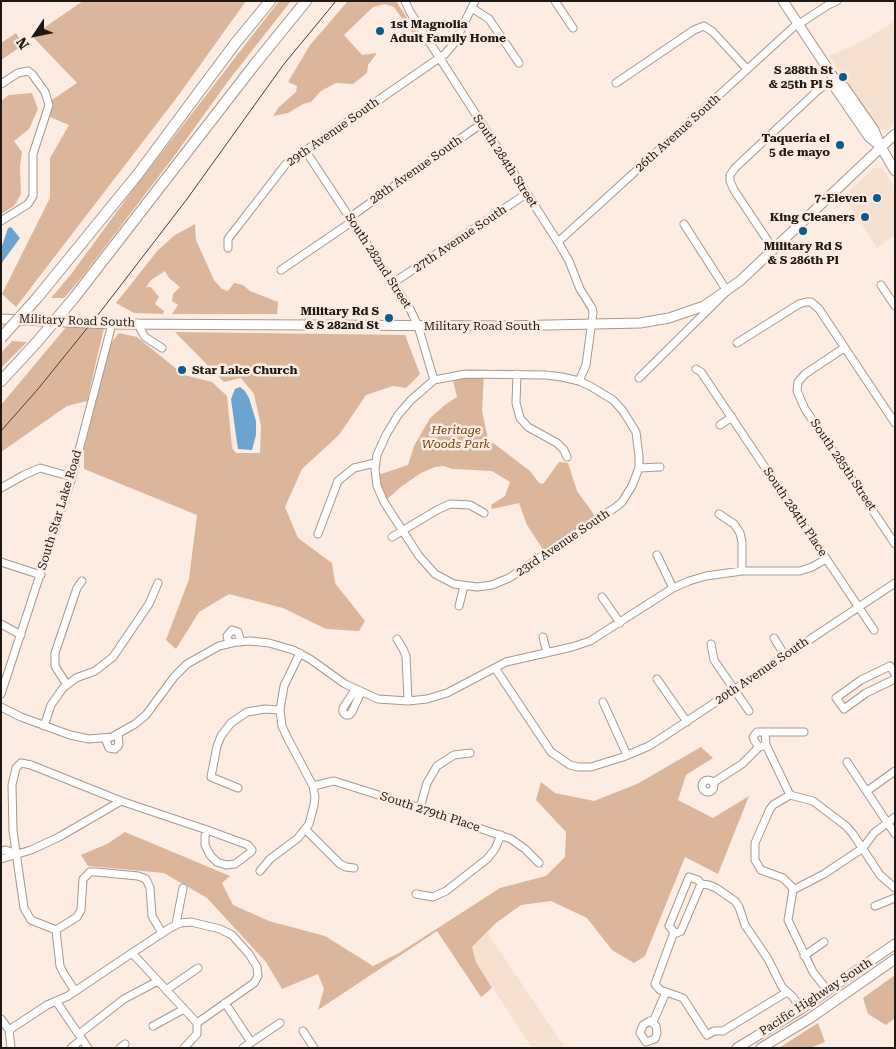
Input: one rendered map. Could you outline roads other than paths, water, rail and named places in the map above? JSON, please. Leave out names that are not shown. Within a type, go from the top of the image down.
[{"type":"highway","points":[[1,338],[37,298],[138,174],[234,45],[270,1]]},
{"type":"highway","points":[[1,381],[74,298],[243,79],[306,1]]},
{"type":"main road","points":[[783,1],[834,78],[844,86],[874,130],[881,147],[895,171]]},
{"type":"main road","name":"Military Road South","points":[[1,319],[112,324],[418,326],[640,323],[669,318],[704,306],[727,291],[774,250],[895,134]]},
{"type":"main road","name":"Pacific Highway South","points":[[737,1048],[801,1009],[895,944]]},
{"type":"main road","name":"Pacific Highway South","points":[[760,1048],[809,1019],[895,959]]},
{"type":"main road","points":[[760,1048],[799,1020],[802,1013],[801,1009]]},
{"type":"street","name":"South 284th Street","points":[[405,1],[410,12],[481,124],[558,242],[580,289],[592,308],[591,324]]},
{"type":"street","points":[[555,1],[573,28]]},
{"type":"street","name":"26th Avenue South","points":[[558,242],[798,24],[837,1]]},
{"type":"street","name":"29th Avenue South","points":[[228,248],[228,240],[231,235],[290,161],[440,59],[456,42],[473,5]]},
{"type":"street","points":[[473,5],[489,18],[519,63]]},
{"type":"street","points":[[616,83],[694,30],[704,26],[713,32],[747,69]]},
{"type":"street","points":[[1,84],[24,71],[28,71],[45,92],[49,105],[34,154],[33,196],[28,204],[1,221]]},
{"type":"street","points":[[774,250],[734,190],[730,177],[735,168],[817,91],[834,78]]},
{"type":"street","name":"28th Avenue South","points":[[280,270],[347,225],[356,213],[481,124]]},
{"type":"street","name":"South 282nd Street","points":[[305,150],[393,283],[418,326],[434,380]]},
{"type":"street","name":"27th Avenue South","points":[[393,283],[526,194]]},
{"type":"street","points":[[639,378],[727,291],[684,224]]},
{"type":"street","points":[[881,285],[895,306]]},
{"type":"street","points":[[737,343],[794,307],[811,302],[819,309],[895,422]]},
{"type":"street","points":[[137,323],[145,337],[162,348]]},
{"type":"street","name":"South Star Lake Road","points":[[1,694],[72,477],[112,324]]},
{"type":"street","points":[[579,381],[586,365],[591,324]]},
{"type":"street","name":"South 285th Street","points":[[844,348],[804,374],[797,385],[798,395],[805,409],[895,544]]},
{"type":"street","name":"South 284th Place","points":[[696,370],[701,372],[732,417],[874,630]]},
{"type":"street","points":[[459,606],[464,586],[454,584],[435,574],[419,556],[380,494],[375,476],[375,463],[380,446],[398,415],[415,395],[434,380],[466,374],[517,374],[554,376],[579,381],[602,392],[612,400],[630,421],[636,432],[639,468],[660,468]]},
{"type":"street","points":[[517,374],[516,403],[520,418],[528,426],[557,443],[564,450],[567,457]]},
{"type":"street","points":[[720,425],[732,417]]},
{"type":"street","points":[[318,534],[338,481],[354,468],[375,463]]},
{"type":"street","points":[[1,488],[40,468],[72,477]]},
{"type":"street","name":"23rd Avenue South","points":[[464,586],[492,585],[509,578],[598,520],[622,502],[632,486],[639,468]]},
{"type":"street","points":[[392,537],[450,504],[470,505],[484,512]]},
{"type":"street","points":[[719,514],[734,524],[740,533],[742,542],[742,571]]},
{"type":"street","points":[[656,555],[673,588]]},
{"type":"street","points":[[1,707],[21,717],[70,735],[105,738],[118,734],[146,715],[174,676],[188,664],[209,651],[229,643],[241,642],[269,643],[300,653],[358,691],[378,699],[408,701],[427,699],[447,693],[506,662],[572,648],[590,641],[673,588],[706,576],[742,571],[800,571],[826,559]]},
{"type":"street","points":[[1,562],[41,575]]},
{"type":"street","points":[[67,685],[55,666],[55,653],[77,588],[82,581]]},
{"type":"street","points":[[44,726],[47,714],[54,700],[67,685],[76,678],[95,671],[113,657],[149,604],[158,583]]},
{"type":"street","name":"20th Avenue South","points":[[495,668],[551,752],[570,765],[584,768],[600,765],[648,746],[687,722],[895,583]]},
{"type":"street","points":[[602,597],[620,623]]},
{"type":"street","points":[[1,624],[21,635]]},
{"type":"street","points":[[229,643],[228,633],[234,630],[238,632],[241,642]]},
{"type":"street","points":[[543,637],[548,653]]},
{"type":"street","points":[[774,638],[785,656]]},
{"type":"street","points":[[397,639],[406,656],[408,701]]},
{"type":"street","points":[[711,644],[714,660],[749,711]]},
{"type":"street","points":[[260,871],[266,863],[290,846],[305,829],[311,818],[314,806],[313,786],[287,738],[282,726],[280,710],[284,686],[300,653]]},
{"type":"street","points":[[895,674],[890,666],[861,680],[836,698],[844,709],[866,693],[895,679]]},
{"type":"street","points":[[657,679],[687,722]]},
{"type":"street","points":[[602,702],[627,755]]},
{"type":"street","points":[[238,788],[211,777],[215,753],[221,736],[231,722],[247,712],[260,709],[280,710]]},
{"type":"street","points":[[804,732],[761,731],[755,734],[754,740],[762,746],[790,794],[808,799],[846,826],[880,875],[895,888]]},
{"type":"street","points":[[714,782],[746,761],[762,746],[765,732]]},
{"type":"street","points":[[105,738],[109,748],[115,749],[119,745],[118,734]]},
{"type":"street","points":[[420,808],[427,784],[437,766],[454,754],[470,754]]},
{"type":"street","points":[[847,762],[895,834]]},
{"type":"street","points":[[56,930],[35,922],[26,913],[13,831],[12,785],[14,771],[19,765],[25,763],[31,765],[121,801],[206,830],[248,845],[252,850],[235,864],[226,865],[217,862],[210,855],[206,845],[206,830]]},
{"type":"street","points":[[867,791],[895,771]]},
{"type":"street","name":"South 279th Place","points":[[313,786],[334,781],[501,835],[525,849],[539,863]]},
{"type":"street","points":[[790,794],[772,805],[756,838],[754,854],[757,865],[761,870],[783,878],[793,890],[788,920],[813,972],[828,991]]},
{"type":"street","points":[[1,859],[31,850],[121,801]]},
{"type":"street","points":[[793,890],[824,874],[863,848],[874,832],[895,817]]},
{"type":"street","points":[[305,829],[340,864],[354,868]]},
{"type":"street","points":[[416,894],[433,897],[446,891],[487,860],[495,849],[501,835]]},
{"type":"street","points":[[1,851],[6,850],[16,854]]},
{"type":"street","points":[[56,930],[77,916],[80,910],[84,878],[90,872],[96,872],[138,876],[146,880],[150,888],[152,916],[162,933]]},
{"type":"street","points":[[674,932],[669,926],[689,877],[698,880],[701,884],[716,888],[735,901],[745,924],[768,959],[782,986],[801,1009]]},
{"type":"street","points":[[674,932],[682,931],[701,884]]},
{"type":"street","points":[[176,924],[183,888]]},
{"type":"street","points":[[875,906],[895,898]]},
{"type":"street","points":[[9,1030],[75,991],[176,924],[191,922],[226,931],[238,941],[254,962],[258,972],[257,979],[196,1023]]},
{"type":"street","points":[[56,930],[60,966],[75,991]]},
{"type":"street","points":[[674,932],[655,984],[660,990],[683,998],[707,1035],[714,1031],[723,1031],[787,992]]},
{"type":"street","points":[[804,956],[824,942]]},
{"type":"street","points":[[132,953],[196,1023],[197,1034],[184,1048]]},
{"type":"street","points":[[166,990],[198,968]]},
{"type":"street","points":[[71,1048],[80,1037],[124,998],[158,982]]},
{"type":"street","points":[[653,1022],[666,992]]},
{"type":"street","points":[[56,1001],[88,1048]]},
{"type":"street","points":[[225,1003],[251,1042]]},
{"type":"street","points":[[152,1026],[184,1009]]},
{"type":"street","points":[[1,1019],[9,1030],[11,1048]]},
{"type":"street","points":[[653,1022],[657,1033],[654,1039],[645,1045],[641,1030],[646,1023],[653,1022]]},
{"type":"street","points":[[242,1048],[280,1023]]},
{"type":"street","points":[[303,1030],[314,1048]]},
{"type":"water","points":[[11,227],[20,238],[1,264],[1,249],[8,228]]},
{"type":"water","points":[[240,387],[249,398],[256,421],[256,435],[252,450],[238,449],[231,399],[235,389]]},
{"type":"tram line","points":[[1,431],[38,389],[101,311],[187,199],[284,64],[336,1]]},
{"type":"place","name":"1st Magnolia Adult Family Home","points":[[380,31]]},
{"type":"place","name":"S 288th St & 25th Pl S","points":[[843,77]]},
{"type":"place","name":"Taquería el 5 de mayo","points":[[840,145]]},
{"type":"place","name":"7-Eleven","points":[[877,198]]},
{"type":"place","name":"King Cleaners","points":[[865,217]]},
{"type":"place","name":"Military Rd S & S 286th Pl","points":[[803,231]]},
{"type":"place","name":"Military Rd S & S 282nd St","points":[[389,318]]},
{"type":"place","name":"Star Lake Church","points":[[182,370]]},
{"type":"park label","name":"Heritage Woods Park","points":[[456,437]]}]
